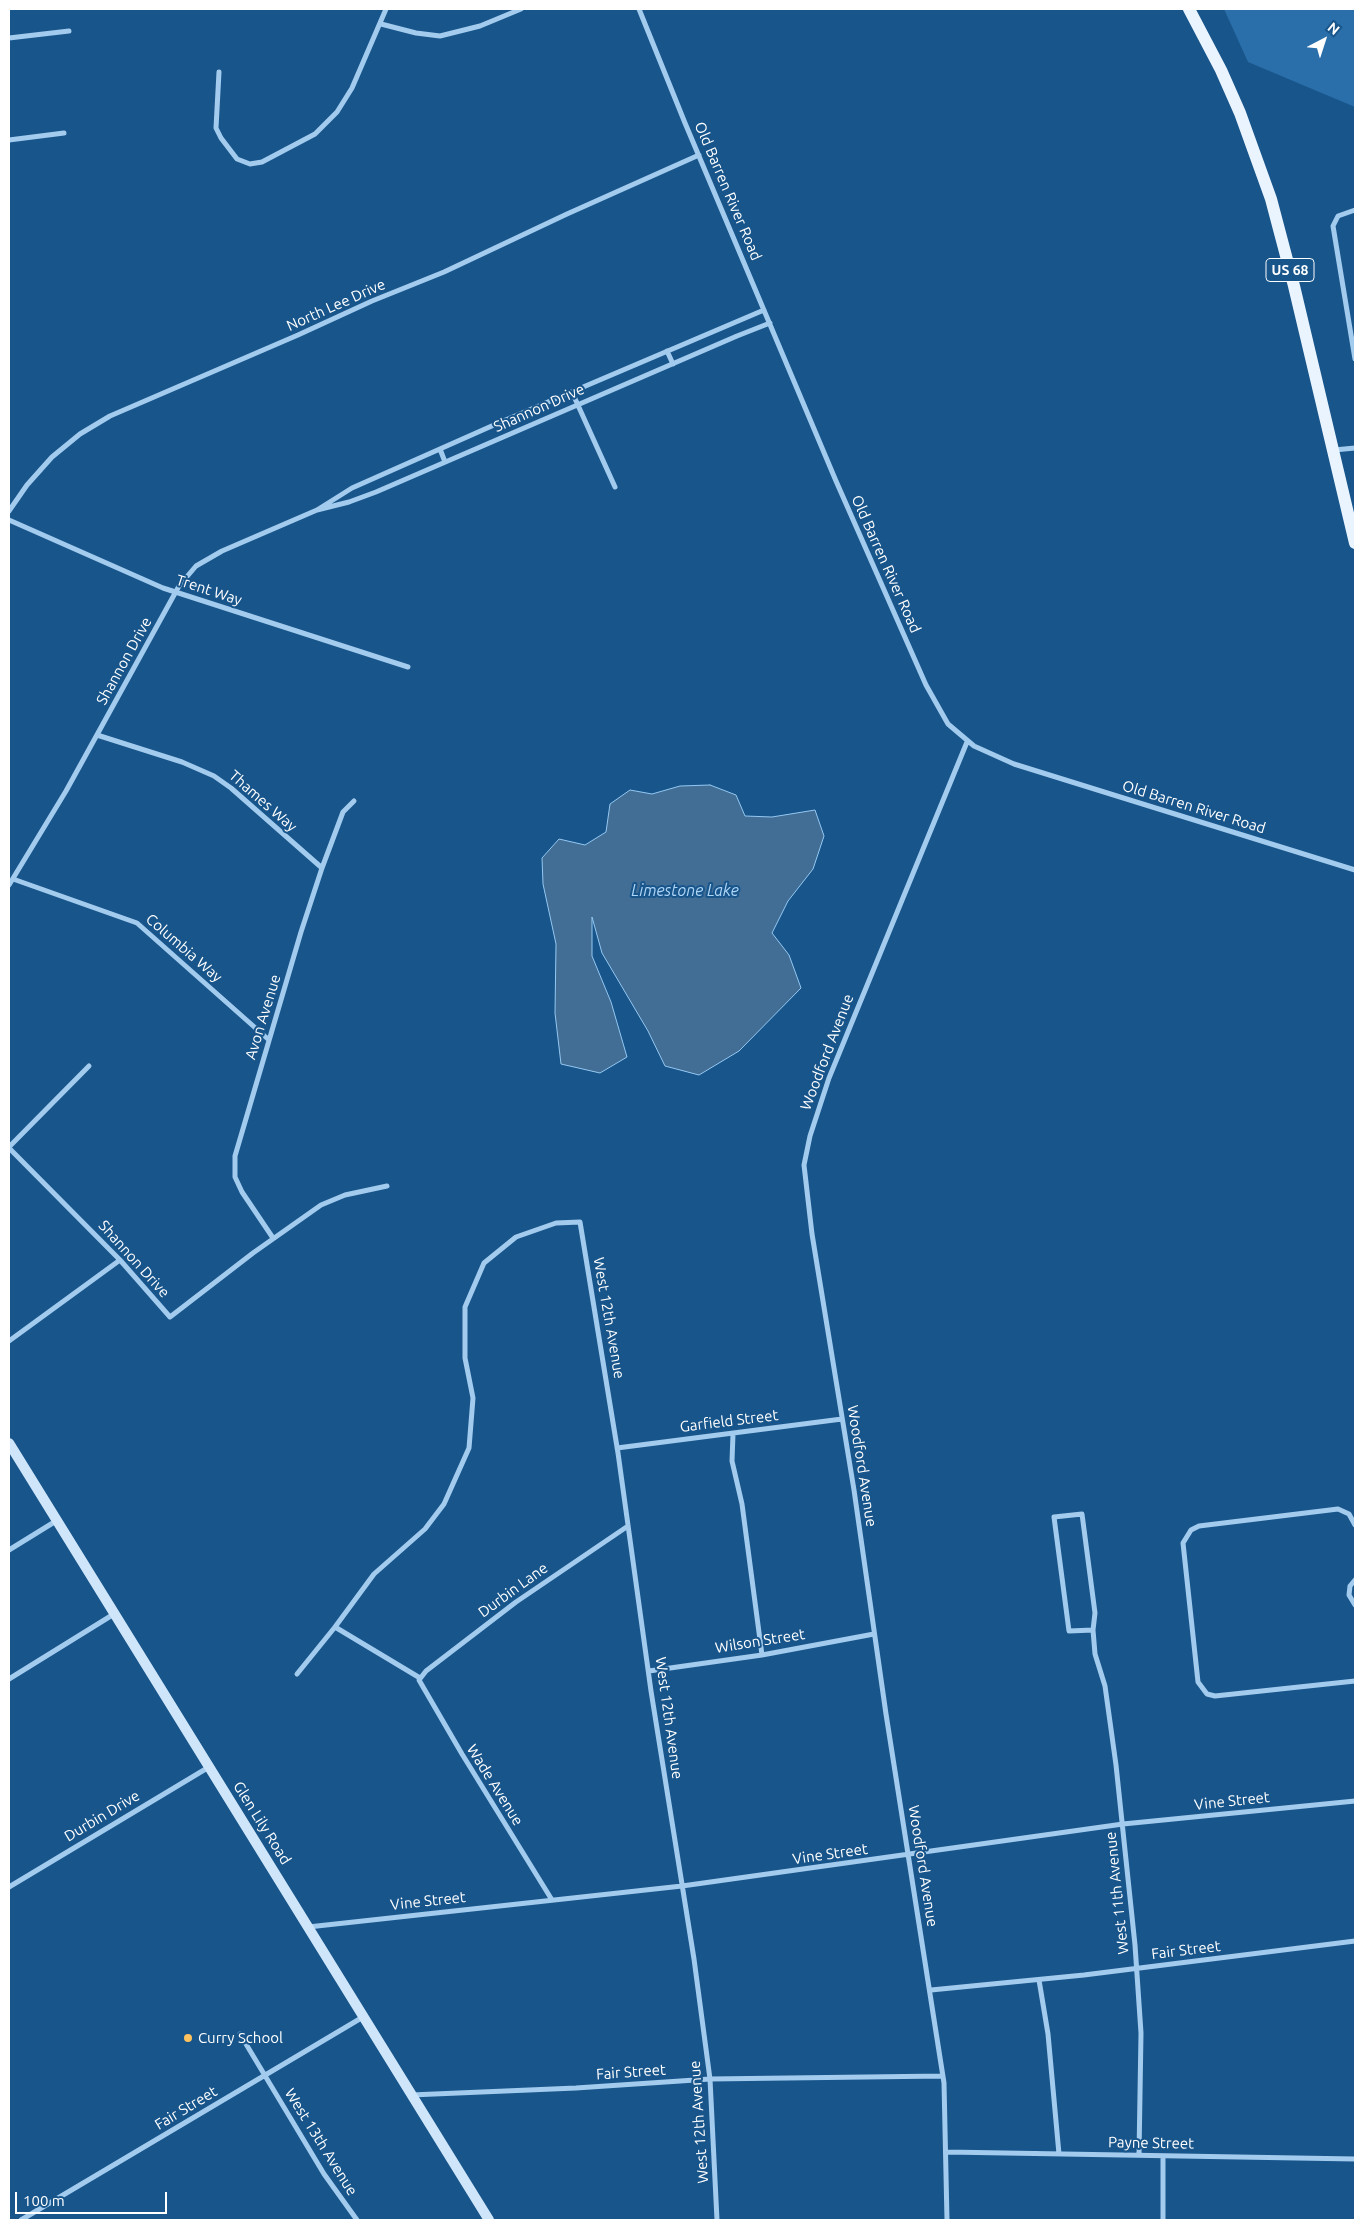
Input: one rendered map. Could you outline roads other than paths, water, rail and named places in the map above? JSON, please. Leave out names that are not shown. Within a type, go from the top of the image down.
[{"type":"main road","name":"US 68","points":[[1189,9],[1234,98],[1264,178],[1287,257],[1355,543]]},
{"type":"street","points":[[219,72],[216,128],[237,159],[250,164],[262,162],[315,134],[337,112],[352,88],[386,9]]},
{"type":"street","points":[[381,24],[416,33],[440,36],[466,30],[521,9]]},
{"type":"street","name":"Old Barren River Road","points":[[639,9],[698,155],[836,482],[942,717],[967,742],[999,758],[1050,776],[1355,870]]},
{"type":"street","points":[[9,38],[69,31]]},
{"type":"street","points":[[9,140],[64,133]]},
{"type":"street","name":"North Lee Drive","points":[[9,511],[27,485],[52,457],[80,434],[110,416],[298,336],[372,301],[444,272],[698,155]]},
{"type":"street","points":[[1355,210],[1338,216],[1333,226],[1355,359]]},
{"type":"street","name":"Shannon Drive","points":[[9,885],[46,826],[175,593],[186,575],[208,558],[317,510],[352,488],[764,310]]},
{"type":"street","name":"Shannon Drive","points":[[317,510],[349,502],[770,324]]},
{"type":"street","points":[[667,351],[673,364]]},
{"type":"street","points":[[572,392],[615,487]]},
{"type":"street","points":[[1333,450],[1355,448]]},
{"type":"street","points":[[440,449],[445,462]]},
{"type":"street","name":"Trent Way","points":[[9,520],[175,593],[408,667]]},
{"type":"street","name":"Thames Way","points":[[97,735],[182,762],[214,776],[231,788],[322,868]]},
{"type":"street","name":"Woodford Avenue","points":[[947,2220],[947,2152],[943,2076],[805,1181],[806,1150],[829,1078],[967,742]]},
{"type":"street","name":"Avon Avenue","points":[[273,1238],[242,1192],[234,1169],[235,1156],[322,868],[343,812],[354,801]]},
{"type":"street","name":"Columbia Way","points":[[13,878],[137,923],[269,1040]]},
{"type":"street","points":[[9,1148],[90,1066]]},
{"type":"street","name":"Shannon Drive","points":[[9,1148],[120,1260],[170,1317],[273,1238]]},
{"type":"street","points":[[273,1238],[309,1212],[333,1199],[387,1186]]},
{"type":"street","name":"West 12th Avenue","points":[[335,1627],[374,1574],[425,1529],[444,1504],[469,1448],[472,1398],[465,1358],[464,1307],[484,1263],[516,1237],[556,1222],[580,1222],[618,1448],[710,2079],[717,2220]]},
{"type":"street","points":[[9,1341],[120,1260]]},
{"type":"street","name":"Garfield Street","points":[[618,1448],[842,1419]]},
{"type":"street","points":[[733,1434],[732,1461],[742,1504],[762,1655]]},
{"type":"street","name":"Glen Lily Road","points":[[9,1443],[489,2220]]},
{"type":"street","points":[[1355,1525],[1349,1514],[1338,1509],[1200,1526],[1191,1530],[1183,1543],[1198,1682],[1207,1694],[1215,1696],[1355,1681]]},
{"type":"street","name":"West 11th Avenue","points":[[1093,1630],[1069,1631],[1054,1518],[1082,1514],[1094,1613],[1095,1654],[1106,1695],[1123,1824],[1137,1969],[1141,2033],[1139,2155]]},
{"type":"street","points":[[9,1550],[56,1521]]},
{"type":"street","name":"Durbin Lane","points":[[420,1680],[426,1671],[516,1602],[628,1526]]},
{"type":"street","points":[[1355,1580],[1350,1586],[1349,1595],[1355,1605]]},
{"type":"street","points":[[9,1679],[114,1614]]},
{"type":"street","points":[[297,1674],[335,1627],[420,1680]]},
{"type":"street","name":"Wilson Street","points":[[649,1671],[762,1655],[874,1634]]},
{"type":"street","name":"Wade Avenue","points":[[420,1680],[462,1754],[552,1900]]},
{"type":"street","name":"Durbin Drive","points":[[9,1887],[209,1767]]},
{"type":"street","name":"Vine Street","points":[[308,1927],[682,1886],[1123,1824],[1355,1801]]},
{"type":"street","name":"Fair Street","points":[[931,1990],[1137,1969],[1355,1941]]},
{"type":"street","points":[[1039,1980],[1048,2034],[1058,2154]]},
{"type":"street","name":"Fair Street","points":[[21,2220],[363,2017]]},
{"type":"street","name":"West 13th Avenue","points":[[240,2034],[324,2174],[357,2220]]},
{"type":"street","name":"Fair Street","points":[[411,2095],[710,2079],[943,2076]]},
{"type":"street","name":"Payne Street","points":[[947,2152],[1355,2159]]},
{"type":"street","points":[[1163,2156],[1163,2220]]},
{"type":"water","name":"Limestone Lake","points":[[710,785],[736,795],[745,816],[772,817],[815,810],[824,836],[813,869],[788,901],[772,933],[789,955],[801,988],[739,1051],[699,1075],[665,1066],[648,1031],[602,953],[592,917],[592,956],[611,1002],[627,1057],[600,1073],[561,1064],[555,1013],[556,944],[543,884],[542,858],[559,839],[585,845],[606,832],[610,804],[630,790],[652,794],[680,786]]},
{"type":"place","name":"Curry School","points":[[188,2038]]}]
